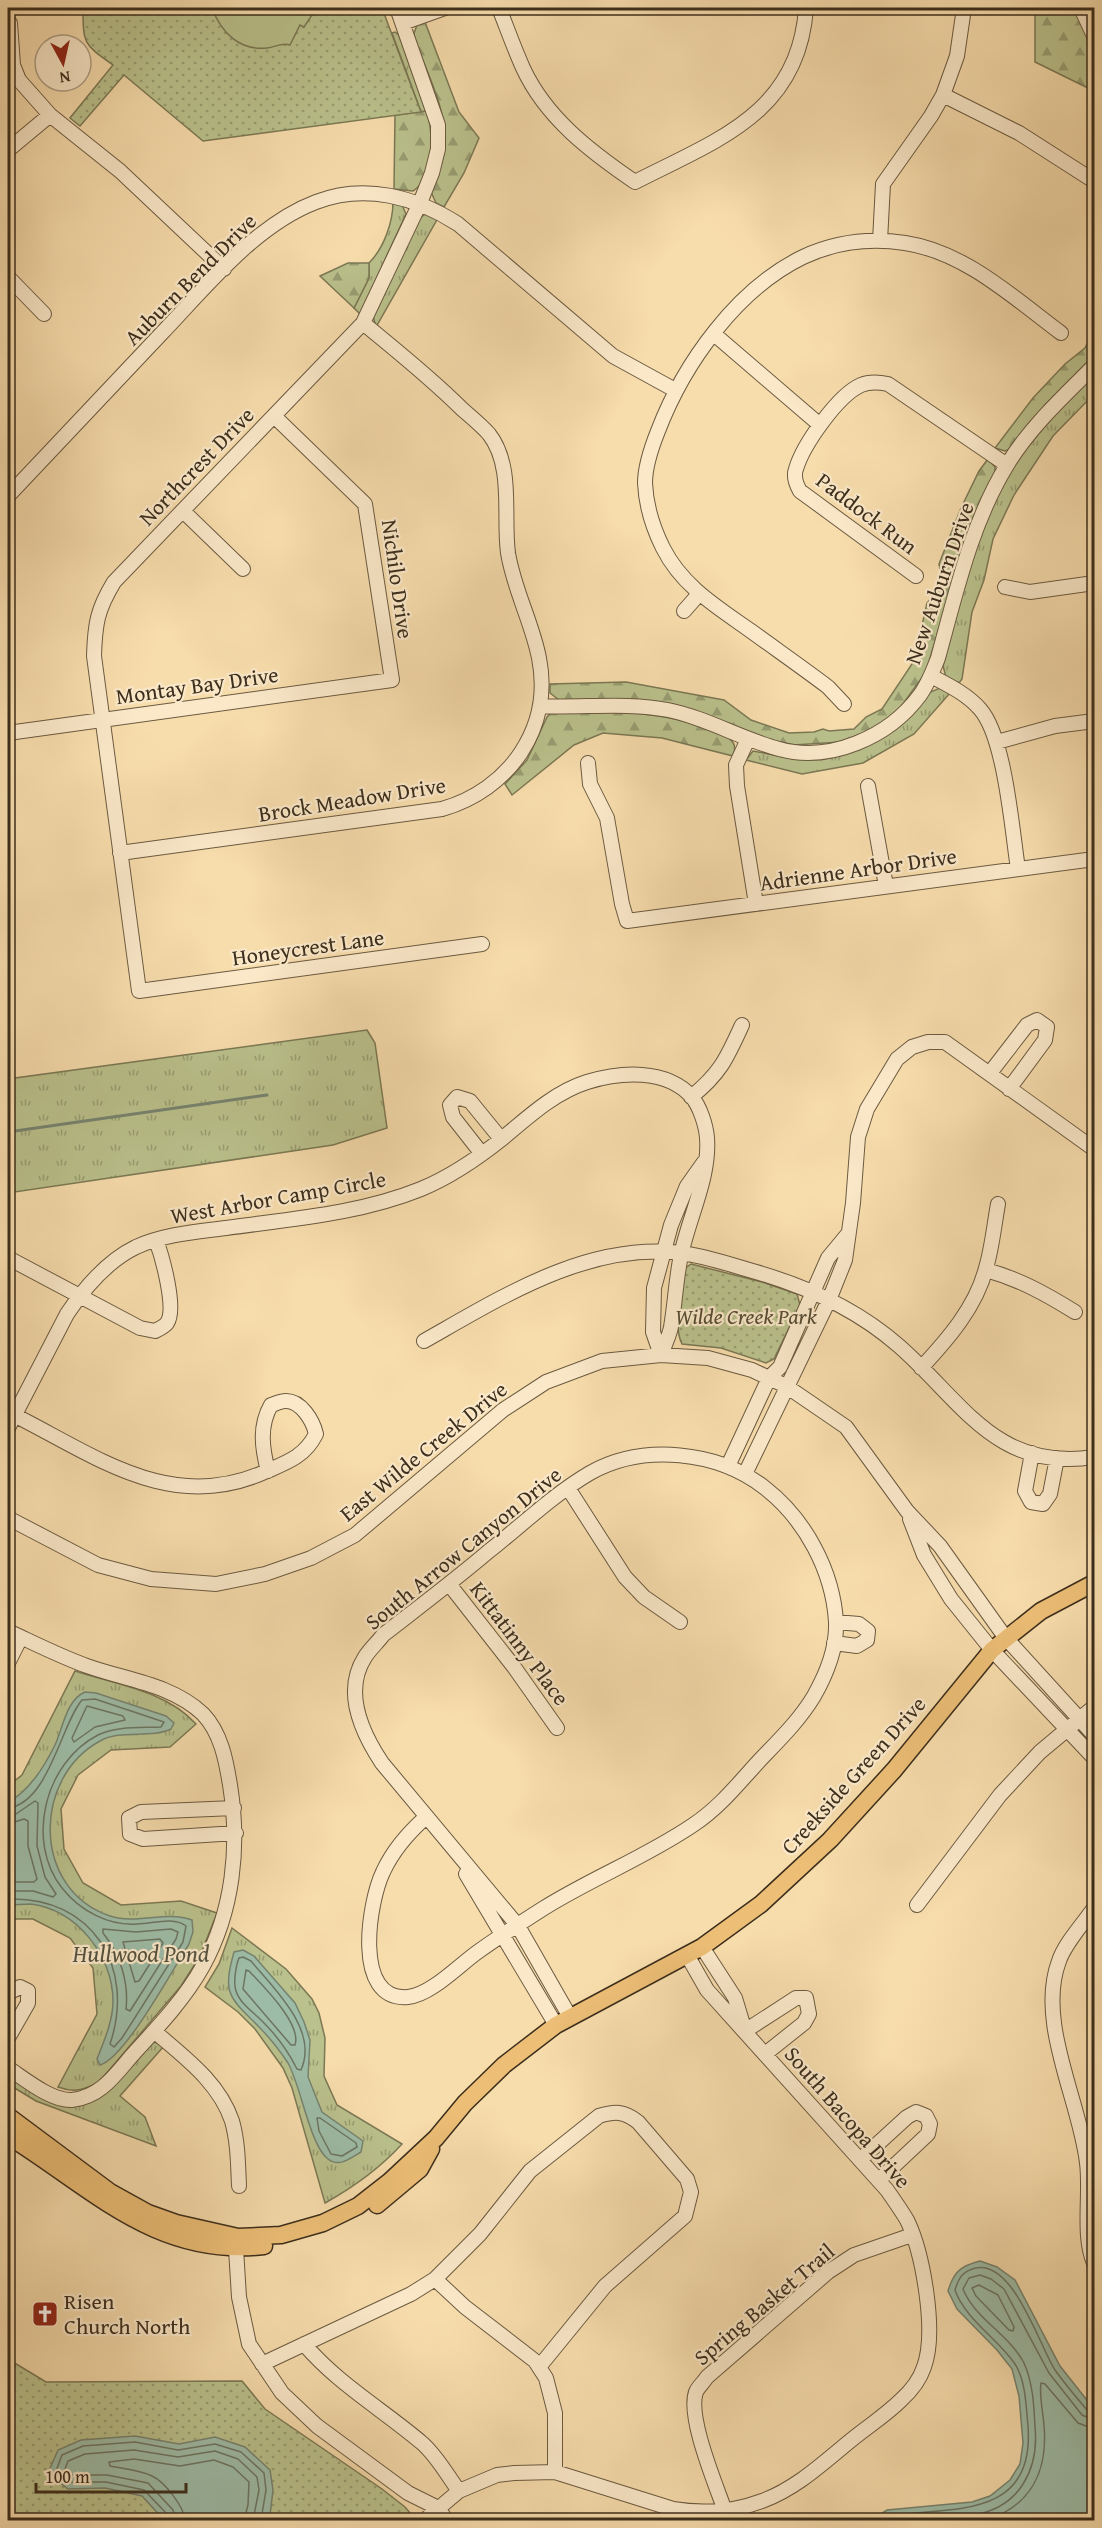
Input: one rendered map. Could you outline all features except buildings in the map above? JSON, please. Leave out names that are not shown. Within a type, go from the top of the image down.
[{"type":"main road","name":"Creekside Green Drive","points":[[8,2136],[105,2202],[142,2224],[171,2237],[207,2246],[280,2235],[323,2223],[358,2206],[390,2181],[436,2138],[465,2103],[504,2065],[563,2021],[702,1947],[761,1904],[830,1840],[894,1770],[1005,1637],[1041,1611],[1095,1583]]},
{"type":"main road","name":"Creekside Green Drive","points":[[8,2116],[110,2192],[147,2213],[237,2243]]},
{"type":"street","name":"Northcrest Drive","points":[[139,991],[94,657],[95,631],[100,604],[114,582],[363,323],[420,203],[432,173],[438,149],[438,125],[397,8]]},
{"type":"street","points":[[403,23],[445,8]]},
{"type":"street","points":[[500,8],[524,70],[550,111],[587,147],[635,182],[716,141],[746,123],[770,100],[797,56],[805,24],[806,8]]},
{"type":"street","points":[[880,241],[883,183],[931,116],[943,95],[957,56],[964,8]]},
{"type":"street","points":[[1081,8],[1095,36]]},
{"type":"street","points":[[8,23],[10,23],[13,65],[19,80],[50,115],[120,171],[224,269]]},
{"type":"street","points":[[943,95],[1019,133],[1095,181]]},
{"type":"street","points":[[8,150],[50,115]]},
{"type":"street","name":"Auburn Bend Drive","points":[[8,496],[224,269],[272,226],[292,212],[317,201],[344,195],[388,194],[420,203],[458,224],[613,356],[675,390]]},
{"type":"street","points":[[844,704],[828,687],[699,594],[679,574],[663,549],[650,516],[645,482],[651,449],[675,390],[714,334],[737,306],[755,289],[777,272],[803,257],[846,243],[880,241],[906,243],[935,250],[967,265],[1061,333]]},
{"type":"street","points":[[8,277],[44,314]]},
{"type":"street","name":"Brock Meadow Drive","points":[[120,854],[442,809],[458,804],[488,788],[513,765],[531,736],[540,706],[542,674],[539,655],[512,572],[506,531],[504,477],[497,450],[489,435],[438,384],[363,323]]},
{"type":"street","points":[[714,334],[820,425],[849,393],[861,385],[874,382],[888,384],[1007,465]]},
{"type":"street","name":"New Auburn Drive","points":[[540,706],[665,710],[702,719],[748,739],[781,750],[807,753],[831,751],[878,733],[900,717],[920,695],[931,676],[973,538],[989,499],[1007,465],[1053,406],[1095,366]]},
{"type":"street","name":"Nichilo Drive","points":[[274,416],[365,504],[392,680]]},
{"type":"street","name":"Paddock Run","points":[[820,425],[808,442],[795,471],[796,483],[800,491],[916,576]]},
{"type":"street","points":[[183,511],[243,569]]},
{"type":"street","points":[[1005,587],[1030,592],[1095,583]]},
{"type":"street","points":[[684,611],[699,594]]},
{"type":"street","points":[[931,676],[969,698],[982,710],[997,742],[1018,869]]},
{"type":"street","name":"Montay Bay Drive","points":[[8,733],[392,680]]},
{"type":"street","points":[[997,742],[1055,726],[1095,721]]},
{"type":"street","points":[[748,739],[736,765],[737,786],[756,904]]},
{"type":"street","name":"Adrienne Arbor Drive","points":[[588,763],[590,784],[607,818],[627,921],[1095,859]]},
{"type":"street","points":[[868,786],[886,886]]},
{"type":"street","name":"Honeycrest Lane","points":[[139,991],[482,944]]},
{"type":"street","points":[[990,1073],[1027,1025],[1037,1020],[1047,1027],[1045,1040],[1009,1089]]},
{"type":"street","points":[[661,1355],[671,1328],[674,1290],[681,1253],[706,1159],[707,1138],[704,1120],[692,1097],[710,1082],[725,1063],[742,1025]]},
{"type":"street","points":[[745,1474],[829,1300],[845,1260],[858,1137],[867,1109],[897,1059],[912,1047],[928,1042],[945,1042],[1095,1149]]},
{"type":"street","name":"West Arbor Camp Circle","points":[[10,1419],[67,1314],[79,1297],[112,1262],[135,1248],[156,1240],[369,1206],[423,1188],[452,1174],[482,1155],[562,1092],[587,1082],[642,1074],[669,1082],[692,1097]]},
{"type":"street","points":[[482,1155],[453,1118],[450,1105],[457,1097],[470,1101],[501,1139]]},
{"type":"street","points":[[661,1355],[654,1332],[654,1288],[671,1225],[687,1186],[706,1159]]},
{"type":"street","points":[[921,1368],[956,1329],[970,1306],[986,1270],[998,1204]]},
{"type":"street","points":[[728,1466],[770,1378],[780,1367],[828,1258],[849,1233]]},
{"type":"street","points":[[10,1259],[140,1328],[155,1332],[167,1324],[171,1312],[163,1260],[156,1240]]},
{"type":"street","points":[[424,1341],[505,1295],[583,1262],[611,1255],[681,1253],[772,1277],[813,1291],[874,1326],[900,1347],[980,1427],[1004,1443],[1032,1453],[1057,1458],[1095,1457]]},
{"type":"street","points":[[986,1270],[1011,1277],[1043,1292],[1075,1312]]},
{"type":"street","name":"East Wilde Creek Drive","points":[[8,1518],[98,1565],[151,1579],[216,1584],[265,1574],[311,1558],[355,1534],[503,1410],[546,1382],[602,1361],[661,1355],[708,1358],[752,1370],[786,1386],[846,1427],[908,1511]]},
{"type":"street","points":[[10,1419],[118,1470],[148,1480],[173,1486],[225,1485],[249,1479],[268,1471],[295,1459],[310,1447],[316,1434],[313,1422],[298,1405],[286,1400],[271,1405],[264,1418],[264,1455],[268,1471]]},
{"type":"street","points":[[1032,1453],[1025,1491],[1031,1502],[1043,1504],[1050,1494],[1057,1458]]},
{"type":"street","name":"South Arrow Canyon Drive","points":[[426,1817],[409,1832],[394,1851],[372,1900],[369,1947],[372,1970],[380,1985],[393,1995],[410,1997],[432,1987],[503,1936],[518,1926],[555,1902],[661,1845],[696,1823],[723,1801],[797,1720],[814,1696],[825,1674],[834,1643],[836,1622],[823,1566],[802,1528],[785,1506],[745,1474],[728,1466],[678,1455],[649,1456],[620,1461],[592,1472],[568,1488],[383,1635],[364,1658],[355,1686],[358,1715],[366,1740],[381,1763],[518,1926],[563,2021]]},
{"type":"street","points":[[568,1488],[625,1578],[644,1597],[680,1622]]},
{"type":"street","points":[[908,1511],[940,1546],[1005,1637],[1095,1735]]},
{"type":"street","points":[[908,1511],[924,1555],[951,1599],[992,1650],[1095,1758]]},
{"type":"street","name":"Kittatinny Place","points":[[449,1584],[514,1667],[557,1728]]},
{"type":"street","points":[[834,1643],[856,1646],[867,1640],[868,1631],[859,1624],[836,1622]]},
{"type":"street","points":[[8,1663],[14,1634],[88,1666],[157,1687],[183,1698],[203,1715],[217,1734],[226,1760],[236,1833],[234,1864],[218,1932],[202,1967],[154,2031],[103,2088],[87,2097],[69,2100],[52,2095],[8,2068]]},
{"type":"street","points":[[917,1905],[1000,1794],[1040,1752],[1095,1707]]},
{"type":"street","points":[[234,1808],[141,1812],[129,1818],[130,1834],[143,1839],[236,1833]]},
{"type":"street","name":"South Arrow Canyon Drive","points":[[446,1841],[503,1936],[563,2021]]},
{"type":"street","points":[[1095,1908],[1059,1959],[1051,1996],[1053,2021],[1088,2137],[1090,2246],[1095,2264]]},
{"type":"street","name":"South Bacopa Drive","points":[[702,1947],[735,1998],[745,2031]]},
{"type":"street","name":"South Bacopa Drive","points":[[555,2472],[673,2509],[703,2512],[725,2511],[764,2501],[803,2479],[902,2400],[924,2367],[930,2341],[931,2322],[907,2221],[879,2180],[707,1990],[687,1955]]},
{"type":"street","points":[[8,1993],[20,1987],[28,1992],[28,2003],[8,2038]]},
{"type":"street","points":[[745,2031],[796,1998],[806,1998],[809,2014],[804,2023],[765,2054]]},
{"type":"street","points":[[154,2031],[202,2074],[219,2094],[231,2121],[237,2150],[239,2186]]},
{"type":"street","points":[[262,2364],[411,2294],[435,2279],[480,2234],[530,2171],[599,2116],[612,2112],[629,2115],[660,2147],[687,2180],[691,2192],[685,2216],[605,2286],[539,2367]]},
{"type":"street","points":[[860,2160],[907,2117],[916,2112],[926,2116],[930,2124],[928,2134],[879,2180]]},
{"type":"street","name":"Spring Basket Trail","points":[[725,2511],[698,2430],[694,2411],[696,2392],[707,2377],[828,2272],[854,2255],[912,2235]]},
{"type":"street","points":[[237,2243],[242,2316],[249,2344],[282,2393],[317,2426],[408,2493],[432,2516],[446,2520]]},
{"type":"street","points":[[432,2516],[459,2491],[497,2475],[555,2472],[555,2413],[546,2378],[539,2367],[502,2334],[465,2307],[435,2279]]},
{"type":"street","points":[[304,2344],[338,2379],[423,2444],[436,2458],[459,2491]]},
{"type":"green space","points":[[83,8],[382,8],[421,112],[203,141],[124,75],[80,126],[70,118],[90,93],[93,93],[93,90],[113,65],[93,49],[93,33],[84,33]]},
{"type":"green space","points":[[212,8],[313,8],[312,15],[304,27],[300,25],[290,45],[257,48],[232,38],[220,25]]},
{"type":"green space","points":[[1035,8],[1075,8],[1094,50],[1094,91],[1035,62]]},
{"type":"green space","points":[[425,22],[459,112],[479,138],[464,173],[444,207],[436,203],[431,192],[443,157],[444,123],[436,93],[413,36],[417,25]]},
{"type":"green space","points":[[395,32],[400,36],[427,111],[421,112],[392,33]]},
{"type":"green space","points":[[427,111],[431,142],[429,165],[425,176],[413,191],[394,189],[395,115]]},
{"type":"green space","points":[[393,202],[402,205],[406,214],[360,314],[354,308],[369,278],[369,263],[387,234]]},
{"type":"green space","points":[[425,214],[438,218],[376,327],[373,316],[417,221]]},
{"type":"green space","points":[[348,263],[369,263],[369,278],[354,308],[320,276]]},
{"type":"green space","points":[[1094,329],[1094,355],[1045,405],[1010,449],[1005,451],[995,448],[1033,398],[1065,364],[1085,348]]},
{"type":"green space","points":[[1094,374],[1094,394],[1053,436],[1014,495],[993,539],[984,580],[972,612],[962,679],[959,683],[946,677],[943,666],[967,577],[981,533],[999,491],[1030,444]]},
{"type":"green space","points":[[988,459],[995,467],[995,473],[967,533],[926,672],[900,708],[863,734],[841,742],[793,745],[771,740],[688,709],[559,700],[550,693],[550,684],[626,682],[724,700],[751,720],[789,733],[814,732],[823,729],[829,731],[854,729],[866,717],[882,709],[914,661],[927,603],[937,591],[942,579],[939,564],[961,508],[979,471]]},
{"type":"green space","points":[[940,688],[950,693],[914,734],[863,763],[802,774],[746,760],[753,751],[796,759],[858,750],[882,738],[918,707],[928,693]]},
{"type":"green space","points":[[551,713],[634,713],[676,719],[724,736],[731,740],[735,747],[733,756],[662,738],[603,733],[574,745],[512,795],[505,784],[527,760]]},
{"type":"green space","points":[[367,1030],[375,1043],[387,1128],[333,1145],[8,1193],[8,1079]]},
{"type":"green space","name":"Wilde Creek Park","points":[[691,1264],[762,1282],[797,1294],[800,1305],[774,1359],[766,1363],[721,1348],[682,1344],[678,1328],[680,1297],[684,1269]]},
{"type":"green space","points":[[75,1671],[156,1696],[184,1713],[196,1724],[170,1747],[111,1750],[78,1775],[61,1809],[64,1849],[83,1883],[121,1905],[181,1901],[217,1913],[200,1956],[181,1986],[99,2082],[84,2089],[74,2090],[58,2087],[97,2014],[93,1968],[70,1938],[33,1919],[8,1919],[8,1786],[22,1775]]},
{"type":"green space","points":[[232,1928],[286,1969],[312,1999],[319,2013],[325,2038],[324,2076],[337,2105],[402,2144],[366,2177],[325,2203],[292,2088],[283,2068],[255,2029],[238,2012],[205,1987],[219,1964]]},
{"type":"green space","points":[[155,2042],[164,2046],[120,2096],[145,2117],[156,2146],[36,2101],[8,2084],[8,2075],[80,2105],[91,2101],[110,2088],[148,2045]]},
{"type":"green space","points":[[8,2359],[46,2382],[242,2381],[265,2409],[382,2489],[405,2507],[416,2520],[8,2520]]},
{"type":"water","name":"Hullwood Pond","points":[[85,1692],[96,1693],[166,1716],[174,1723],[171,1729],[163,1732],[108,1737],[78,1758],[62,1780],[53,1806],[50,1833],[55,1859],[66,1883],[84,1903],[110,1916],[120,1918],[182,1917],[192,1920],[193,1932],[189,1944],[135,2030],[110,2059],[100,2065],[97,2059],[110,2023],[113,2001],[107,1968],[99,1952],[77,1925],[63,1915],[31,1904],[8,1905],[8,1803],[29,1785],[41,1770],[55,1745],[69,1708],[73,1701]]},
{"type":"water","name":"Hullwood Pond","points":[[243,1950],[254,1956],[295,2003],[310,2040],[308,2077],[322,2112],[363,2141],[361,2152],[349,2159],[332,2162],[322,2152],[311,2129],[288,2063],[232,1997],[229,1972],[234,1952]]},
{"type":"water","points":[[980,2261],[997,2267],[1015,2280],[1060,2366],[1094,2409],[1094,2520],[871,2520],[887,2510],[972,2502],[990,2496],[1010,2480],[1020,2464],[1023,2443],[1019,2396],[1012,2369],[957,2309],[948,2291],[959,2270]]},
{"type":"water","points":[[135,2436],[179,2444],[215,2437],[245,2447],[270,2470],[273,2490],[270,2515],[264,2520],[164,2520],[142,2496],[105,2488],[68,2489],[48,2473],[58,2450],[81,2440]]},
{"type":"waterway","points":[[8,1132],[267,1095]]},
{"type":"place","name":"Risen Church North","points":[[45,2314]]}]
